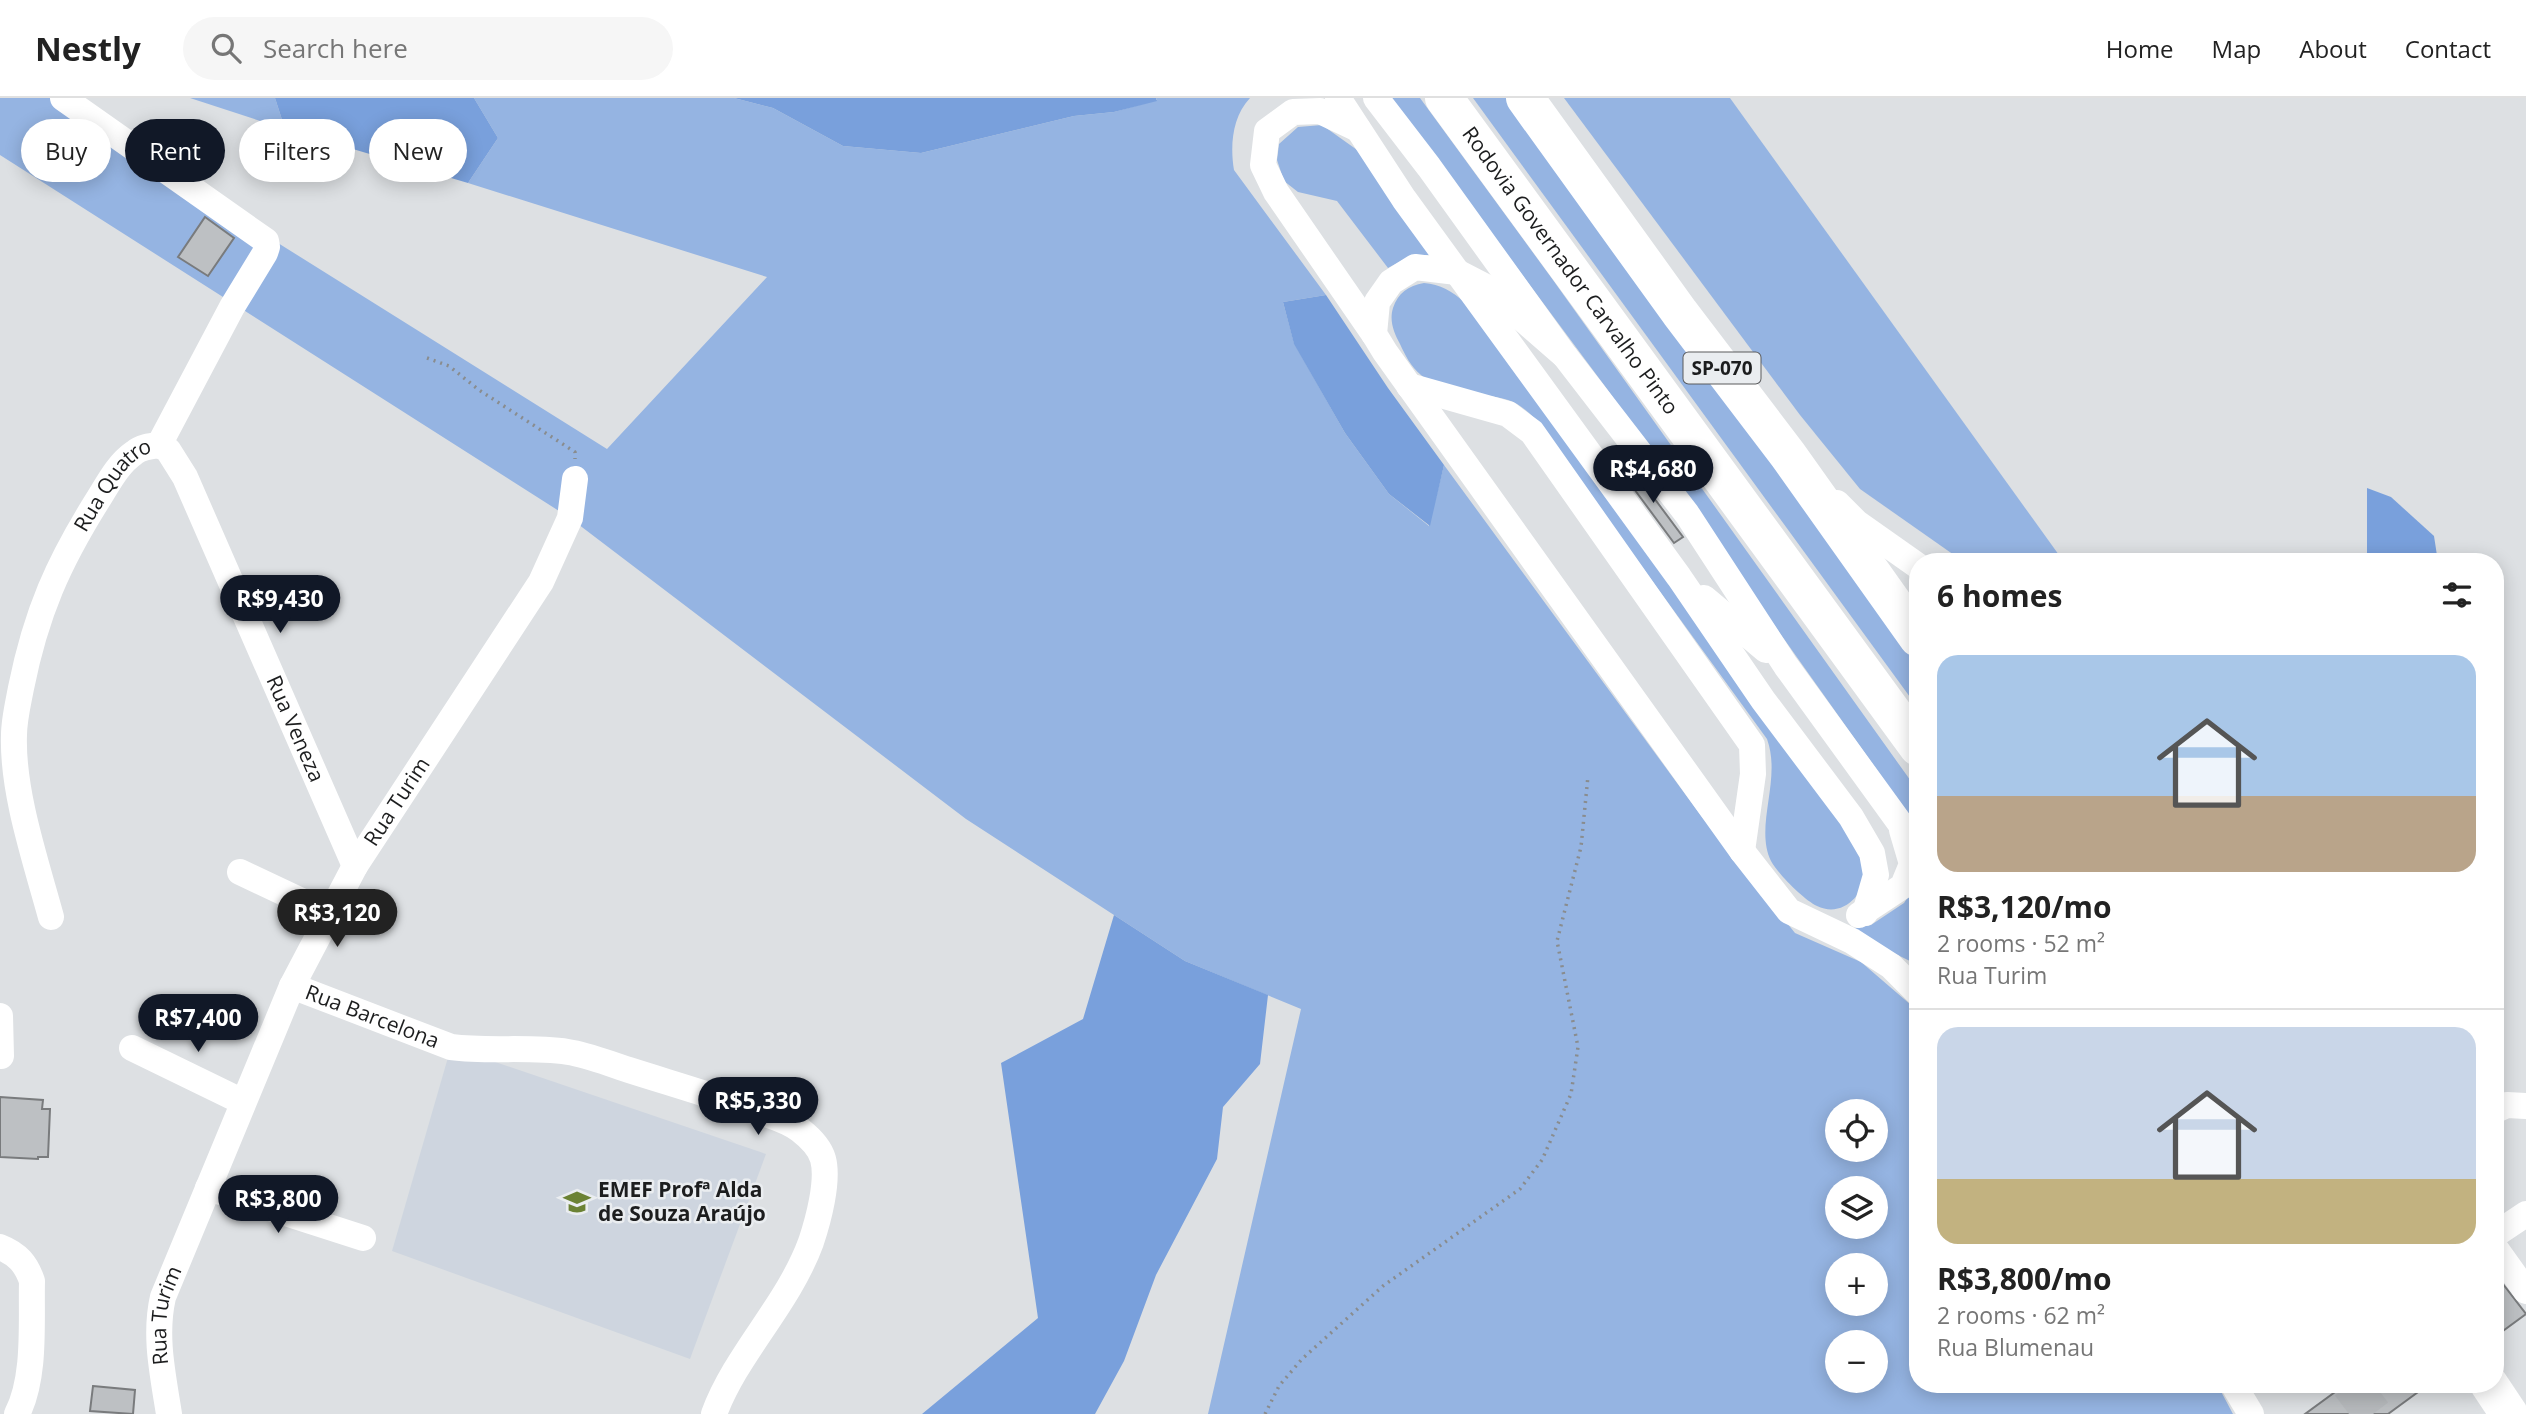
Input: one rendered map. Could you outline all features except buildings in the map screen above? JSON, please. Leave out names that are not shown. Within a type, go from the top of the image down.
[{"type":"highway","name":"Rodovia Governador Carvalho Pinto","points":[[1444,98],[1909,735]]},
{"type":"highway","name":"SP-070","points":[[1525,98],[1680,313],[1788,455],[1909,625]]},
{"type":"highway","points":[[2495,1393],[2509,1414]]},
{"type":"street","name":"Rua Quatro","points":[[51,917],[14,765],[14,734],[29,649],[48,590],[72,540],[121,464],[145,447],[159,445],[267,247],[266,241],[63,98]]},
{"type":"street","points":[[1338,98],[1404,199],[1679,577],[1763,700],[1851,817],[1872,853],[1876,875],[1865,913]]},
{"type":"street","points":[[1376,98],[1565,356],[1687,513],[1786,666],[1909,837]]},
{"type":"street","points":[[1359,130],[1320,111],[1293,113],[1267,131],[1263,165],[1276,192],[1409,386],[1742,851],[1788,911],[1852,941],[1891,966],[1909,984]]},
{"type":"street","points":[[1374,334],[1377,302],[1391,282],[1415,267],[1457,272],[1494,292],[1565,356]]},
{"type":"street","points":[[1409,386],[1508,414],[1532,432],[1752,745],[1753,774],[1742,851]]},
{"type":"street","name":"Rua Veneza","points":[[159,445],[168,450],[185,477],[355,866]]},
{"type":"street","points":[[1788,455],[1857,523],[1909,560]]},
{"type":"street","name":"Rua Turim","points":[[169,1414],[158,1339],[158,1319],[163,1297],[292,986],[355,866],[541,582],[570,518],[575,479]]},
{"type":"street","points":[[1679,577],[1786,666]]},
{"type":"street","points":[[1816,925],[1846,920],[1865,913],[1903,886],[1909,871]]},
{"type":"street","points":[[240,872],[329,914]]},
{"type":"street","name":"Rua Barcelona","points":[[292,986],[451,1047],[478,1051],[544,1049],[572,1053],[686,1087],[779,1119],[799,1129],[817,1147],[823,1160],[824,1177],[810,1244],[790,1287],[738,1370],[715,1414]]},
{"type":"street","points":[[0,1016],[6,1056]]},
{"type":"street","points":[[132,1048],[243,1102]]},
{"type":"street","points":[[2504,1106],[2526,1106]]},
{"type":"street","points":[[208,1188],[363,1238]]},
{"type":"street","points":[[2504,1229],[2526,1214]]},
{"type":"street","points":[[0,1247],[19,1257],[32,1281],[29,1381],[17,1414]]},
{"type":"street","points":[[2504,1260],[2526,1291]]},
{"type":"street","points":[[2238,1393],[2251,1414]]},
{"type":"path","points":[[427,358],[449,366],[479,390],[575,452],[575,479]]},
{"type":"path","points":[[1265,1414],[1279,1386],[1302,1359],[1383,1286],[1520,1189],[1542,1160],[1571,1094],[1578,1047],[1557,941],[1581,847],[1588,776]]},
{"type":"shaded area","points":[[0,98],[63,98],[92,119],[21,119],[21,168],[0,155]]},
{"type":"shaded area","points":[[190,98],[275,98],[282,119],[254,119]]},
{"type":"shaded area","points":[[275,98],[474,98],[498,138],[468,183],[465,182],[467,182],[467,119],[369,119],[369,154],[355,150],[355,119],[282,119]]},
{"type":"shaded area","points":[[474,98],[734,98],[773,108],[843,146],[921,153],[1074,116],[1114,112],[1157,100],[1156,98],[1250,98],[1239,114],[1234,132],[1234,170],[1326,295],[1283,302],[1294,343],[1345,433],[1389,494],[1429,526],[1444,465],[1699,813],[1795,933],[1861,962],[1909,1003],[1909,1393],[2222,1393],[2233,1414],[1208,1414],[1301,1009],[1185,961],[966,819],[570,518],[42,182],[111,182],[111,133],[125,143],[125,182],[181,182],[607,449],[767,277],[468,183],[498,138]]},
{"type":"shaded area","points":[[734,98],[1156,98],[1157,101],[1114,112],[1074,116],[921,153],[843,146],[773,108]]},
{"type":"shaded area","points":[[1391,98],[1420,98],[1553,280],[1909,778],[1909,815],[1607,389]]},
{"type":"shaded area","points":[[1473,98],[1515,98],[1909,641],[1909,696]]},
{"type":"shaded area","points":[[1564,98],[1730,98],[2058,553],[1951,553],[1860,489],[1800,415]]},
{"type":"shaded area","points":[[1322,125],[1367,157],[1434,255],[1412,255],[1388,268],[1337,201],[1298,192],[1284,181],[1277,160],[1279,144],[1298,127]]},
{"type":"shaded area","points":[[1424,283],[1446,289],[1455,295],[1495,336],[1848,833],[1864,867],[1862,886],[1852,901],[1836,909],[1817,906],[1799,893],[1774,866],[1765,833],[1772,770],[1767,739],[1534,418],[1522,407],[1508,400],[1451,390],[1430,382],[1411,365],[1394,331],[1392,313],[1401,294],[1408,288]]},
{"type":"shaded area","points":[[1326,295],[1444,465],[1430,526],[1389,494],[1345,433],[1294,344],[1283,302]]},
{"type":"shaded area","points":[[2367,488],[2391,497],[2434,536],[2437,553],[2367,553]]},
{"type":"shaded area","points":[[1909,896],[1909,961],[1847,930],[1871,925],[1904,903]]},
{"type":"shaded area","points":[[1114,915],[1185,961],[1268,995],[1260,1064],[1223,1107],[1217,1159],[1156,1275],[1124,1361],[1095,1414],[922,1414],[1038,1318],[1001,1063],[1083,1019]]},
{"type":"shaded area","name":"EMEF Profª Alda de Souza Araújo","points":[[451,1047],[766,1154],[690,1359],[392,1251]]},
{"type":"tunnel","points":[[2357,1393],[2373,1414]]},
{"type":"place","name":"EMEF Profª Alda de Souza Araújo","points":[[577,1202]]}]
